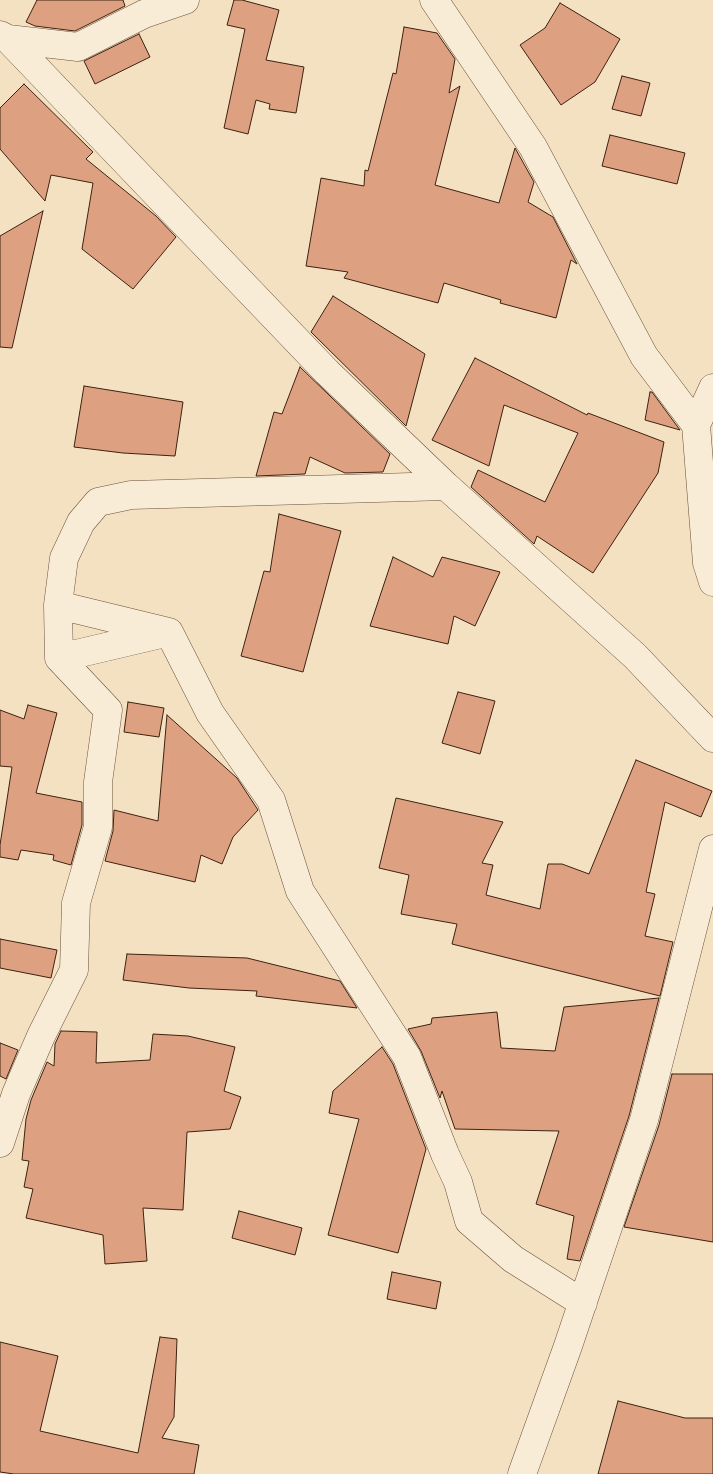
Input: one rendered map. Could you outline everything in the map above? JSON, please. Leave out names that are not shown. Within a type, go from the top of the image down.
[{"type":"street","points":[[4,37],[78,48],[144,14],[185,0]]},
{"type":"street","points":[[434,0],[534,147],[644,356],[696,425]]},
{"type":"street","points":[[4,37],[327,372],[446,486],[635,656],[713,738]]},
{"type":"street","points":[[713,388],[696,425],[707,563],[713,582]]},
{"type":"street","points":[[0,1143],[19,1086],[41,1036],[74,970],[76,903],[98,827],[98,782],[108,710],[59,658],[58,605],[64,558],[82,522],[98,502],[131,495],[446,486]]},
{"type":"street","points":[[58,605],[169,632],[210,713],[271,800],[300,891],[407,1057],[458,1182],[469,1221],[513,1259],[583,1302]]},
{"type":"street","points":[[59,658],[169,632]]},
{"type":"street","points":[[522,1474],[583,1302],[644,1120],[713,849]]},
{"type":"building","points":[[37,0],[123,0],[125,6],[75,31],[35,26],[26,22]]},
{"type":"building","points":[[234,0],[242,0],[279,10],[266,60],[304,67],[296,113],[269,109],[270,104],[256,100],[248,134],[224,128],[245,29],[227,25]]},
{"type":"building","points":[[560,3],[620,39],[595,82],[561,105],[520,45],[545,28]]},
{"type":"building","points":[[404,27],[437,33],[455,59],[449,93],[460,86],[435,185],[499,203],[515,148],[534,182],[528,202],[553,217],[577,264],[571,260],[556,318],[500,303],[501,300],[444,283],[438,303],[344,278],[348,272],[306,266],[321,178],[364,186],[365,170],[368,171],[393,73],[396,74]]},
{"type":"building","points":[[139,34],[150,57],[95,84],[84,61]]},
{"type":"building","points":[[622,76],[650,83],[641,116],[612,109]]},
{"type":"building","points":[[24,84],[93,152],[86,159],[156,216],[176,237],[133,289],[82,249],[93,183],[51,175],[45,201],[0,149],[0,108]]},
{"type":"building","points":[[610,135],[685,153],[677,184],[602,166]]},
{"type":"building","points":[[43,211],[12,348],[0,347],[0,236]]},
{"type":"building","points":[[333,296],[425,354],[406,426],[311,332]]},
{"type":"building","points":[[475,358],[587,415],[588,413],[664,442],[658,473],[593,573],[537,536],[534,544],[471,487],[478,470],[545,502],[578,433],[504,405],[489,466],[432,440]]},
{"type":"building","points":[[300,367],[390,454],[383,472],[345,473],[310,457],[305,474],[256,476],[274,412],[282,414]]},
{"type":"building","points":[[84,386],[183,402],[175,456],[123,453],[74,447]]},
{"type":"building","points":[[650,392],[652,392],[680,430],[645,420]]},
{"type":"building","points":[[279,514],[341,531],[303,672],[241,656],[264,571],[270,572]]},
{"type":"building","points":[[393,557],[433,577],[442,557],[500,572],[475,626],[454,616],[448,644],[370,626]]},
{"type":"building","points":[[458,692],[495,701],[480,754],[442,743]]},
{"type":"building","points":[[128,702],[164,708],[159,737],[124,732]]},
{"type":"building","points":[[28,705],[57,713],[36,793],[82,802],[82,825],[71,865],[53,860],[54,855],[21,850],[18,860],[0,857],[0,845],[12,767],[0,766],[0,710],[24,719]]},
{"type":"building","points":[[167,715],[237,778],[258,810],[233,837],[222,864],[201,855],[195,882],[105,861],[113,831],[114,810],[158,821]]},
{"type":"building","points":[[636,760],[712,791],[701,817],[665,802],[646,892],[655,894],[645,936],[673,942],[660,996],[452,944],[457,924],[401,914],[409,875],[379,868],[396,798],[503,822],[482,863],[493,865],[486,895],[540,909],[548,864],[562,864],[589,874]]},
{"type":"building","points":[[0,939],[57,950],[51,978],[0,968]]},
{"type":"building","points":[[127,954],[247,958],[340,981],[357,1008],[256,996],[257,991],[189,988],[123,980]]},
{"type":"building","points":[[659,998],[629,1116],[580,1261],[567,1259],[574,1216],[536,1204],[559,1131],[455,1129],[442,1091],[440,1098],[421,1051],[408,1029],[431,1024],[432,1018],[497,1012],[501,1048],[555,1051],[564,1007]]},
{"type":"building","points":[[61,1031],[97,1032],[96,1063],[150,1060],[153,1034],[188,1036],[235,1047],[224,1091],[241,1097],[230,1129],[187,1132],[183,1210],[143,1208],[147,1261],[105,1264],[103,1235],[26,1218],[33,1189],[24,1187],[29,1161],[22,1160],[26,1119],[31,1100],[47,1062],[54,1066],[55,1044]]},
{"type":"building","points":[[0,1043],[18,1050],[6,1079],[0,1076]]},
{"type":"building","points":[[382,1047],[393,1064],[426,1149],[398,1253],[328,1235],[359,1119],[329,1113],[333,1091]]},
{"type":"building","points":[[672,1074],[713,1074],[713,1242],[624,1227],[659,1125]]},
{"type":"building","points":[[239,1211],[302,1228],[295,1255],[232,1238]]},
{"type":"building","points":[[392,1272],[441,1282],[436,1309],[387,1299]]},
{"type":"building","points":[[160,1337],[177,1339],[174,1417],[162,1438],[199,1445],[194,1474],[14,1474],[0,1472],[0,1342],[58,1356],[40,1431],[138,1453]]},
{"type":"building","points":[[618,1401],[685,1418],[713,1418],[713,1474],[598,1474]]}]
